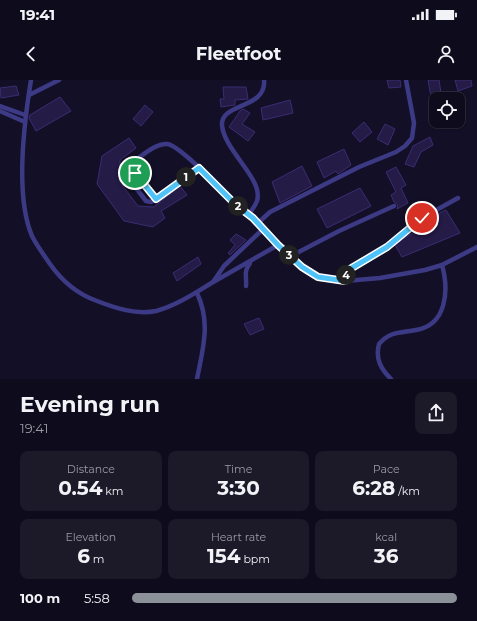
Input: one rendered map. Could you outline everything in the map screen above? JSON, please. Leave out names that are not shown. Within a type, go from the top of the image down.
[{"type":"street","points":[[31,80],[25,115],[23,180],[28,223],[32,237],[44,255],[62,279],[80,294],[93,300],[131,311],[154,311],[197,293],[213,282],[278,245]]},
{"type":"street","points":[[29,94],[59,80]]},
{"type":"street","points":[[249,214],[257,201],[257,187],[230,146],[223,130],[222,122],[225,116],[260,96],[264,87],[264,80]]},
{"type":"street","points":[[258,223],[270,212],[359,167],[396,152],[405,146],[412,138],[414,123],[406,80]]},
{"type":"street","points":[[0,106],[25,115]]},
{"type":"street","points":[[0,111],[25,122]]},
{"type":"street","points":[[199,168],[150,202],[146,201],[129,179],[128,169],[134,161],[166,144],[174,146],[199,168],[236,205],[249,214],[278,245],[318,277],[345,281],[380,278],[442,265],[477,247]]},
{"type":"street","points":[[134,161],[135,173],[156,199]]},
{"type":"street","points":[[345,281],[346,274],[350,269],[387,247],[422,218],[458,198]]},
{"type":"street","points":[[291,256],[394,206]]},
{"type":"street","points":[[213,282],[224,266],[263,229]]},
{"type":"street","points":[[246,286],[244,276],[246,268],[252,260]]},
{"type":"street","points":[[391,379],[382,370],[378,358],[380,344],[394,333],[422,328],[436,319],[445,302],[446,294],[446,284],[442,265]]},
{"type":"street","points":[[197,293],[203,306],[206,329],[197,379]]},
{"type":"building","points":[[387,80],[400,80],[401,87],[389,88]]},
{"type":"building","points":[[428,80],[439,80],[441,92],[430,92]]},
{"type":"building","points":[[455,80],[471,80],[472,86],[458,91]]},
{"type":"building","points":[[16,86],[19,95],[1,98],[0,88]]},
{"type":"building","points":[[223,87],[246,87],[248,99],[235,100],[235,105],[221,107],[220,99],[224,99]]},
{"type":"building","points":[[60,97],[71,111],[36,131],[29,118],[30,115]]},
{"type":"building","points":[[290,100],[293,113],[263,120],[261,108]]},
{"type":"building","points":[[145,105],[153,112],[141,126],[133,119]]},
{"type":"building","points":[[243,109],[250,113],[242,124],[255,132],[248,141],[229,127]]},
{"type":"building","points":[[364,122],[372,132],[360,142],[352,133]]},
{"type":"building","points":[[385,124],[395,129],[388,145],[377,139]]},
{"type":"building","points":[[430,137],[433,145],[421,152],[414,167],[405,164],[413,146]]},
{"type":"building","points":[[129,138],[136,148],[120,160],[119,181],[138,206],[154,207],[180,186],[187,195],[161,211],[165,218],[153,227],[124,221],[97,184],[102,156]]},
{"type":"building","points":[[344,149],[351,165],[338,174],[336,171],[324,178],[317,162]]},
{"type":"building","points":[[302,166],[312,186],[280,203],[272,182]]},
{"type":"building","points":[[396,167],[406,185],[401,188],[408,203],[397,209],[398,205],[394,202],[391,195],[396,192],[386,172]]},
{"type":"building","points":[[360,188],[371,206],[327,228],[317,209]]},
{"type":"building","points":[[446,210],[460,233],[402,257],[395,245],[404,238],[437,220],[435,215]]},
{"type":"building","points":[[236,234],[246,240],[230,255],[228,253],[235,245],[230,240]]},
{"type":"building","points":[[198,257],[201,264],[177,281],[173,273]]},
{"type":"building","points":[[259,318],[264,329],[250,335],[244,324]]},
{"type":"route","points":[[135,173],[148,192],[156,199],[199,168],[236,205],[249,214],[278,245],[302,267],[318,277],[345,281],[346,274],[350,269],[387,247],[422,218]]}]
